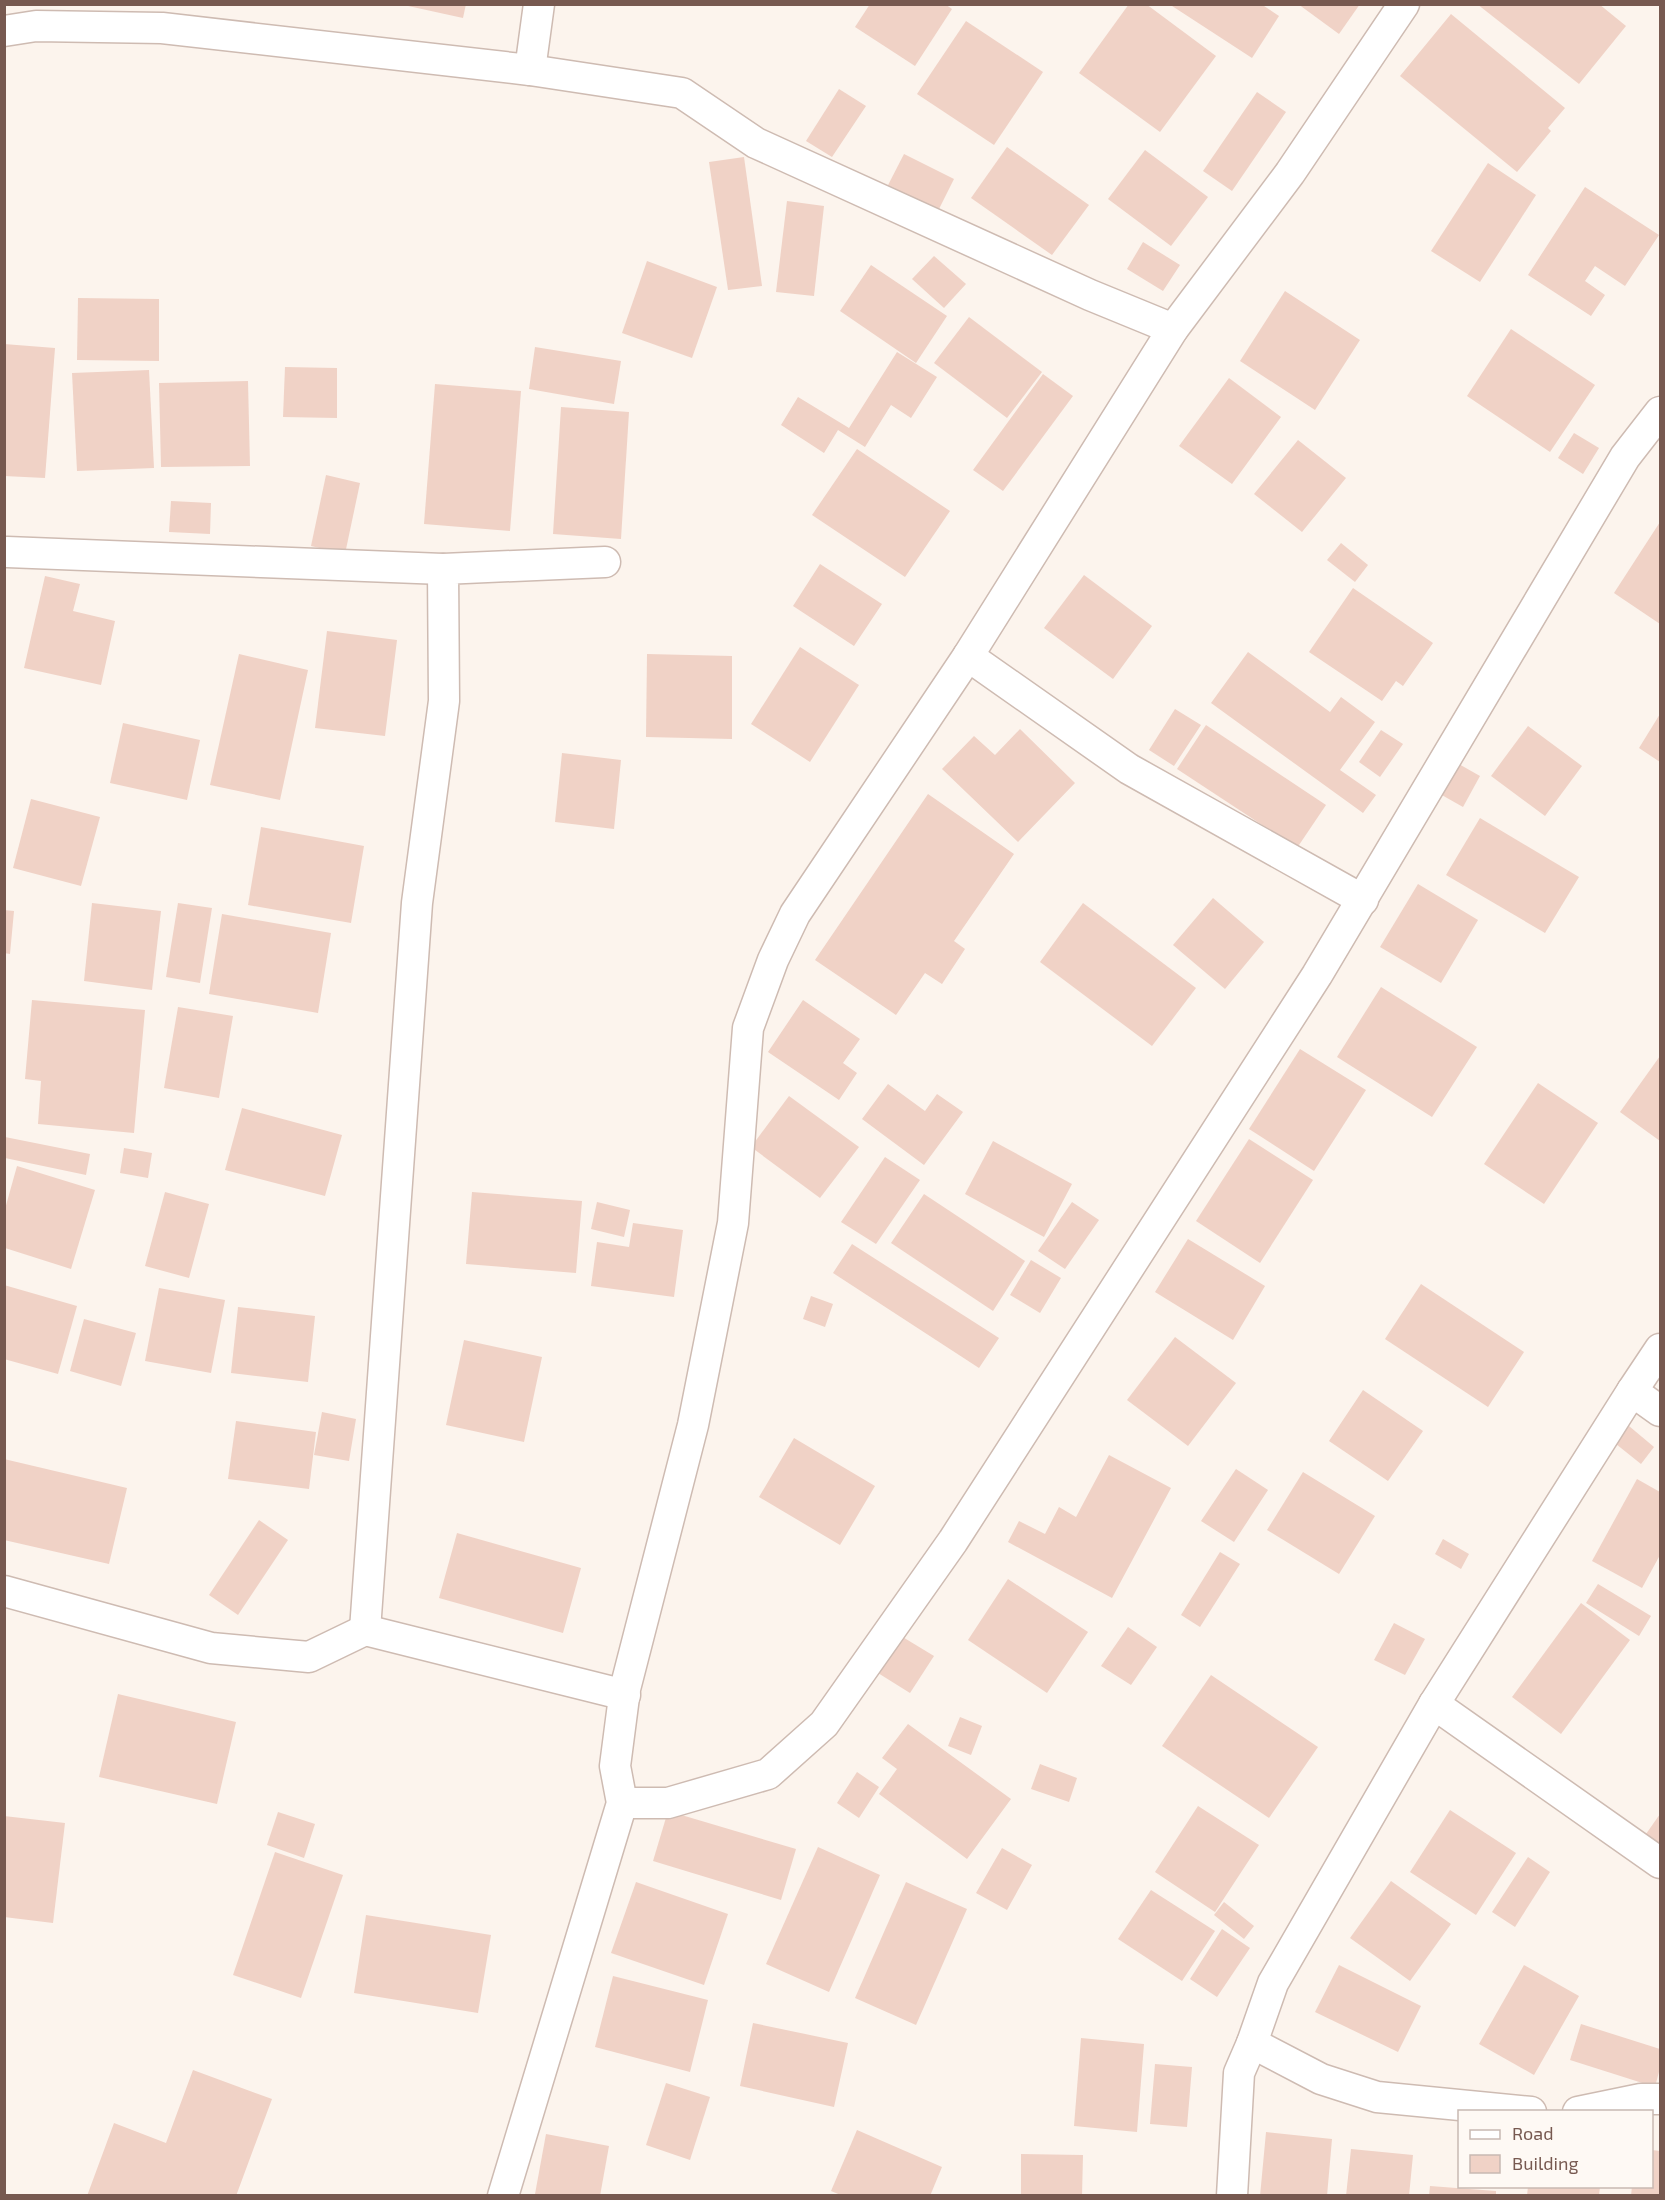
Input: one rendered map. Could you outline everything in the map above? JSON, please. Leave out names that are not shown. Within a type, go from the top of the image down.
[{"type":"street","points":[[530,70],[539,4]]},
{"type":"street","points":[[503,2196],[622,1803],[615,1766],[625,1695],[693,1425],[733,1223],[748,1028],[773,960],[795,914],[968,656],[1173,329],[1290,173],[1404,4]]},
{"type":"street","points":[[5,22],[36,26],[162,28],[530,70],[682,93],[756,143],[1090,295],[1173,329]]},
{"type":"street","points":[[622,1803],[668,1803],[768,1774],[824,1724],[953,1540],[1363,900],[1625,457],[1660,412]]},
{"type":"street","points":[[5,559],[443,569],[605,562]]},
{"type":"street","points":[[365,1630],[417,903],[444,701],[443,569]]},
{"type":"street","points":[[968,656],[1129,769],[1363,900]]},
{"type":"street","points":[[1232,2196],[1239,2073],[1273,1983],[1434,1704],[1660,1349]]},
{"type":"street","points":[[1632,1391],[1660,1411]]},
{"type":"street","points":[[4,1591],[211,1648],[309,1657],[365,1630],[625,1695]]},
{"type":"street","points":[[1434,1704],[1660,1863]]},
{"type":"street","points":[[1252,2043],[1321,2079],[1377,2097],[1510,2110]]},
{"type":"street","points":[[1587,2110],[1641,2098],[1660,2099]]},
{"type":"building","points":[[399,4],[466,4],[463,18]]},
{"type":"building","points":[[870,4],[945,4],[952,9],[915,66],[855,27]]},
{"type":"building","points":[[1129,4],[1146,4],[1216,56],[1160,132],[1079,73]]},
{"type":"building","points":[[1169,4],[1261,4],[1279,16],[1252,58]]},
{"type":"building","points":[[1298,4],[1360,4],[1339,34]]},
{"type":"building","points":[[1477,4],[1599,4],[1626,26],[1579,84]]},
{"type":"building","points":[[1451,14],[1565,108],[1548,128],[1551,131],[1517,172],[1400,76]]},
{"type":"building","points":[[966,21],[1043,72],[994,145],[917,94]]},
{"type":"building","points":[[839,89],[866,106],[832,157],[806,141]]},
{"type":"building","points":[[1257,92],[1286,112],[1232,191],[1203,171]]},
{"type":"building","points":[[1007,147],[1089,205],[1052,255],[971,198]]},
{"type":"building","points":[[1145,150],[1208,197],[1171,246],[1108,199]]},
{"type":"building","points":[[904,154],[954,179],[936,215],[885,191]]},
{"type":"building","points":[[744,157],[762,286],[728,290],[709,162]]},
{"type":"building","points":[[1488,163],[1536,195],[1480,282],[1431,251]]},
{"type":"building","points":[[1585,187],[1659,235],[1625,286],[1595,266],[1585,281],[1605,295],[1591,316],[1528,275]]},
{"type":"building","points":[[787,201],[824,206],[814,296],[776,292]]},
{"type":"building","points":[[1143,242],[1180,265],[1163,291],[1127,269]]},
{"type":"building","points":[[934,256],[966,284],[944,308],[912,279]]},
{"type":"building","points":[[647,261],[717,287],[692,358],[622,333]]},
{"type":"building","points":[[871,265],[947,316],[916,363],[840,311]]},
{"type":"building","points":[[1285,291],[1360,340],[1315,410],[1240,361]]},
{"type":"building","points":[[78,298],[159,299],[159,361],[77,360]]},
{"type":"building","points":[[969,317],[1042,372],[1007,418],[934,363]]},
{"type":"building","points":[[1511,329],[1595,385],[1550,452],[1467,396]]},
{"type":"building","points":[[4,344],[55,348],[45,478],[4,476]]},
{"type":"building","points":[[535,347],[621,361],[614,404],[529,389]]},
{"type":"building","points":[[897,352],[937,377],[911,418],[891,405],[865,447],[838,430],[824,453],[781,425],[798,397],[849,428]]},
{"type":"building","points":[[285,367],[337,368],[337,418],[283,417]]},
{"type":"building","points":[[149,370],[154,468],[77,471],[72,373]]},
{"type":"building","points":[[1043,374],[1073,396],[1003,491],[973,470]]},
{"type":"building","points":[[1229,378],[1281,417],[1232,484],[1179,446]]},
{"type":"building","points":[[248,381],[250,466],[161,467],[159,383]]},
{"type":"building","points":[[435,384],[521,391],[510,531],[424,524]]},
{"type":"building","points":[[561,407],[629,412],[621,539],[553,534]]},
{"type":"building","points":[[1574,433],[1599,448],[1583,474],[1558,458]]},
{"type":"building","points":[[1298,440],[1346,478],[1302,532],[1254,494]]},
{"type":"building","points":[[857,449],[950,511],[905,577],[812,515]]},
{"type":"building","points":[[326,475],[360,483],[345,554],[311,546]]},
{"type":"building","points":[[171,501],[211,503],[210,534],[169,532]]},
{"type":"building","points":[[1660,522],[1660,624],[1614,593]]},
{"type":"building","points":[[1341,543],[1368,565],[1355,582],[1327,560]]},
{"type":"building","points":[[820,564],[882,604],[854,646],[793,606]]},
{"type":"building","points":[[1084,575],[1152,626],[1113,679],[1044,628]]},
{"type":"building","points":[[45,576],[80,584],[73,611],[115,621],[101,685],[24,668]]},
{"type":"building","points":[[1353,588],[1433,643],[1403,686],[1396,681],[1382,701],[1309,652]]},
{"type":"building","points":[[327,631],[397,640],[385,736],[315,728]]},
{"type":"building","points":[[800,647],[859,685],[810,762],[751,724]]},
{"type":"building","points":[[1248,652],[1330,712],[1341,697],[1375,722],[1340,770],[1376,795],[1363,813],[1211,703]]},
{"type":"building","points":[[239,654],[308,670],[280,800],[210,785]]},
{"type":"building","points":[[647,654],[732,656],[732,739],[646,737]]},
{"type":"building","points":[[1175,709],[1201,725],[1174,766],[1149,750]]},
{"type":"building","points":[[1660,714],[1660,762],[1639,748]]},
{"type":"building","points":[[123,723],[200,740],[187,800],[110,783]]},
{"type":"building","points":[[1206,725],[1326,805],[1297,848],[1177,769]]},
{"type":"building","points":[[1528,726],[1582,766],[1545,816],[1491,776]]},
{"type":"building","points":[[1020,729],[1075,783],[1018,842],[942,769],[974,736],[995,755]]},
{"type":"building","points":[[1381,730],[1403,744],[1380,777],[1359,762]]},
{"type":"building","points":[[562,753],[621,760],[614,829],[555,822]]},
{"type":"building","points":[[1457,763],[1480,776],[1463,807],[1440,794]]},
{"type":"building","points":[[928,794],[1014,854],[954,941],[965,949],[942,984],[925,973],[896,1015],[815,960]]},
{"type":"building","points":[[31,799],[100,817],[81,886],[13,868]]},
{"type":"building","points":[[1480,818],[1579,877],[1545,933],[1446,875]]},
{"type":"building","points":[[261,827],[364,846],[351,923],[248,905]]},
{"type":"building","points":[[1418,884],[1478,920],[1441,983],[1380,947]]},
{"type":"building","points":[[1213,898],[1264,942],[1225,989],[1173,945]]},
{"type":"building","points":[[92,903],[161,911],[152,990],[84,981]]},
{"type":"building","points":[[178,903],[212,908],[200,983],[166,977]]},
{"type":"building","points":[[1083,903],[1196,988],[1152,1046],[1040,962]]},
{"type":"building","points":[[4,910],[14,911],[10,954],[4,953]]},
{"type":"building","points":[[222,914],[331,933],[318,1013],[209,994]]},
{"type":"building","points":[[1381,987],[1477,1047],[1432,1117],[1337,1057]]},
{"type":"building","points":[[32,1000],[145,1010],[134,1133],[38,1124],[41,1081],[25,1079]]},
{"type":"building","points":[[803,1000],[860,1039],[843,1063],[857,1073],[839,1100],[768,1052]]},
{"type":"building","points":[[178,1007],[233,1016],[219,1098],[164,1088]]},
{"type":"building","points":[[1300,1049],[1366,1090],[1314,1171],[1249,1129]]},
{"type":"building","points":[[1660,1056],[1660,1141],[1620,1112]]},
{"type":"building","points":[[1538,1083],[1598,1123],[1544,1204],[1484,1164]]},
{"type":"building","points":[[888,1084],[925,1111],[937,1094],[963,1112],[924,1165],[862,1119]]},
{"type":"building","points":[[789,1096],[859,1147],[820,1198],[751,1147]]},
{"type":"building","points":[[242,1108],[342,1135],[325,1196],[225,1170]]},
{"type":"building","points":[[5,1137],[90,1154],[86,1175],[5,1158]]},
{"type":"building","points":[[1249,1139],[1313,1180],[1260,1263],[1196,1221]]},
{"type":"building","points":[[993,1141],[1072,1184],[1044,1237],[965,1194]]},
{"type":"building","points":[[124,1148],[152,1153],[148,1178],[120,1173]]},
{"type":"building","points":[[885,1157],[920,1180],[876,1244],[841,1222]]},
{"type":"building","points":[[17,1166],[95,1190],[71,1269],[5,1248],[5,1209]]},
{"type":"building","points":[[165,1192],[209,1204],[189,1278],[145,1266]]},
{"type":"building","points":[[472,1192],[582,1201],[576,1273],[466,1264]]},
{"type":"building","points":[[924,1194],[1025,1261],[993,1311],[891,1243]]},
{"type":"building","points":[[597,1202],[630,1210],[624,1237],[591,1229]]},
{"type":"building","points":[[1072,1202],[1099,1220],[1065,1269],[1038,1251]]},
{"type":"building","points":[[633,1223],[683,1230],[674,1297],[591,1286],[597,1242],[629,1247]]},
{"type":"building","points":[[1188,1239],[1265,1286],[1233,1340],[1155,1292]]},
{"type":"building","points":[[852,1244],[999,1338],[979,1368],[833,1273]]},
{"type":"building","points":[[1031,1260],[1061,1278],[1040,1313],[1010,1295]]},
{"type":"building","points":[[1421,1284],[1524,1352],[1488,1407],[1385,1339]]},
{"type":"building","points":[[4,1285],[77,1306],[58,1374],[4,1359]]},
{"type":"building","points":[[159,1288],[225,1300],[211,1373],[145,1361]]},
{"type":"building","points":[[811,1296],[833,1304],[825,1327],[803,1319]]},
{"type":"building","points":[[238,1307],[315,1316],[308,1382],[231,1373]]},
{"type":"building","points":[[84,1319],[136,1333],[121,1386],[70,1371]]},
{"type":"building","points":[[1175,1337],[1236,1383],[1188,1446],[1127,1400]]},
{"type":"building","points":[[464,1340],[542,1357],[524,1442],[446,1425]]},
{"type":"building","points":[[1363,1390],[1423,1431],[1388,1481],[1329,1441]]},
{"type":"building","points":[[322,1412],[356,1419],[349,1461],[314,1455]]},
{"type":"building","points":[[236,1421],[316,1432],[309,1489],[228,1479]]},
{"type":"building","points":[[1629,1426],[1654,1447],[1641,1464],[1616,1444]]},
{"type":"building","points":[[794,1438],[875,1486],[840,1545],[759,1497]]},
{"type":"building","points":[[1109,1455],[1171,1488],[1112,1598],[1008,1542],[1019,1521],[1045,1534],[1059,1507],[1076,1517]]},
{"type":"building","points":[[4,1459],[127,1488],[109,1564],[4,1540]]},
{"type":"building","points":[[1236,1469],[1268,1490],[1234,1542],[1201,1521]]},
{"type":"building","points":[[1303,1472],[1375,1516],[1339,1574],[1267,1530]]},
{"type":"building","points":[[1637,1479],[1660,1492],[1660,1555],[1642,1588],[1592,1561]]},
{"type":"building","points":[[259,1520],[288,1540],[238,1615],[209,1595]]},
{"type":"building","points":[[457,1533],[581,1568],[563,1633],[439,1598]]},
{"type":"building","points":[[1443,1539],[1469,1554],[1461,1569],[1435,1554]]},
{"type":"building","points":[[1220,1552],[1240,1564],[1200,1627],[1181,1615]]},
{"type":"building","points":[[1008,1579],[1088,1632],[1047,1693],[968,1640]]},
{"type":"building","points":[[1598,1584],[1651,1616],[1639,1636],[1586,1603]]},
{"type":"building","points":[[1581,1603],[1630,1640],[1561,1734],[1512,1697]]},
{"type":"building","points":[[1394,1623],[1425,1639],[1405,1675],[1374,1660]]},
{"type":"building","points":[[1128,1627],[1157,1647],[1131,1685],[1101,1666]]},
{"type":"building","points":[[901,1636],[934,1656],[910,1693],[878,1673]]},
{"type":"building","points":[[1211,1675],[1318,1747],[1269,1818],[1162,1746]]},
{"type":"building","points":[[118,1694],[236,1722],[217,1804],[99,1777]]},
{"type":"building","points":[[960,1717],[982,1726],[971,1755],[948,1746]]},
{"type":"building","points":[[908,1724],[1011,1799],[967,1859],[879,1794],[897,1769],[882,1758]]},
{"type":"building","points":[[1040,1764],[1077,1778],[1069,1802],[1031,1789]]},
{"type":"building","points":[[857,1772],[879,1787],[859,1818],[837,1803]]},
{"type":"building","points":[[1198,1806],[1259,1845],[1215,1912],[1155,1872]]},
{"type":"building","points":[[1450,1810],[1516,1853],[1476,1915],[1410,1872]]},
{"type":"building","points":[[668,1811],[796,1849],[781,1900],[653,1861]]},
{"type":"building","points":[[278,1812],[315,1824],[304,1858],[267,1845]]},
{"type":"building","points":[[1660,1814],[1660,1844],[1646,1834]]},
{"type":"building","points":[[4,1816],[65,1823],[53,1923],[4,1917]]},
{"type":"building","points":[[818,1847],[880,1875],[829,1992],[766,1964]]},
{"type":"building","points":[[1002,1848],[1032,1865],[1007,1910],[976,1893]]},
{"type":"building","points":[[275,1852],[343,1875],[301,1998],[233,1975]]},
{"type":"building","points":[[1528,1857],[1550,1872],[1515,1927],[1492,1912]]},
{"type":"building","points":[[1391,1881],[1451,1924],[1410,1981],[1350,1938]]},
{"type":"building","points":[[636,1882],[728,1914],[704,1985],[611,1953]]},
{"type":"building","points":[[906,1882],[967,1909],[916,2025],[855,1998]]},
{"type":"building","points":[[1151,1890],[1215,1931],[1182,1981],[1118,1939]]},
{"type":"building","points":[[1224,1902],[1254,1926],[1244,1939],[1214,1915]]},
{"type":"building","points":[[366,1915],[491,1935],[478,2013],[354,1993]]},
{"type":"building","points":[[1222,1929],[1250,1948],[1217,1997],[1190,1979]]},
{"type":"building","points":[[1339,1965],[1421,2006],[1398,2052],[1315,2012]]},
{"type":"building","points":[[1524,1965],[1579,1996],[1534,2075],[1479,2044]]},
{"type":"building","points":[[613,1976],[708,2000],[690,2072],[595,2047]]},
{"type":"building","points":[[753,2023],[848,2043],[834,2107],[740,2086]]},
{"type":"building","points":[[1581,2024],[1660,2049],[1660,2068],[1655,2087],[1570,2060]]},
{"type":"building","points":[[1081,2038],[1144,2044],[1137,2132],[1074,2126]]},
{"type":"building","points":[[1155,2064],[1192,2067],[1187,2127],[1150,2124]]},
{"type":"building","points":[[193,2070],[272,2099],[236,2196],[87,2196],[114,2123],[166,2143]]},
{"type":"building","points":[[666,2083],[710,2097],[690,2160],[646,2145]]},
{"type":"building","points":[[857,2130],[942,2167],[930,2196],[843,2196],[831,2191]]},
{"type":"building","points":[[1266,2132],[1332,2139],[1327,2196],[1260,2196]]},
{"type":"building","points":[[546,2134],[609,2146],[600,2196],[535,2194]]},
{"type":"building","points":[[1351,2149],[1413,2155],[1409,2196],[1346,2196]]},
{"type":"building","points":[[1653,2150],[1660,2151],[1660,2196],[1631,2196],[1632,2188],[1653,2188]]},
{"type":"building","points":[[1021,2154],[1083,2155],[1082,2196],[1021,2196]]},
{"type":"building","points":[[1430,2186],[1496,2191],[1496,2196],[1429,2196]]},
{"type":"building","points":[[1528,2188],[1600,2188],[1599,2196],[1527,2196]]}]
